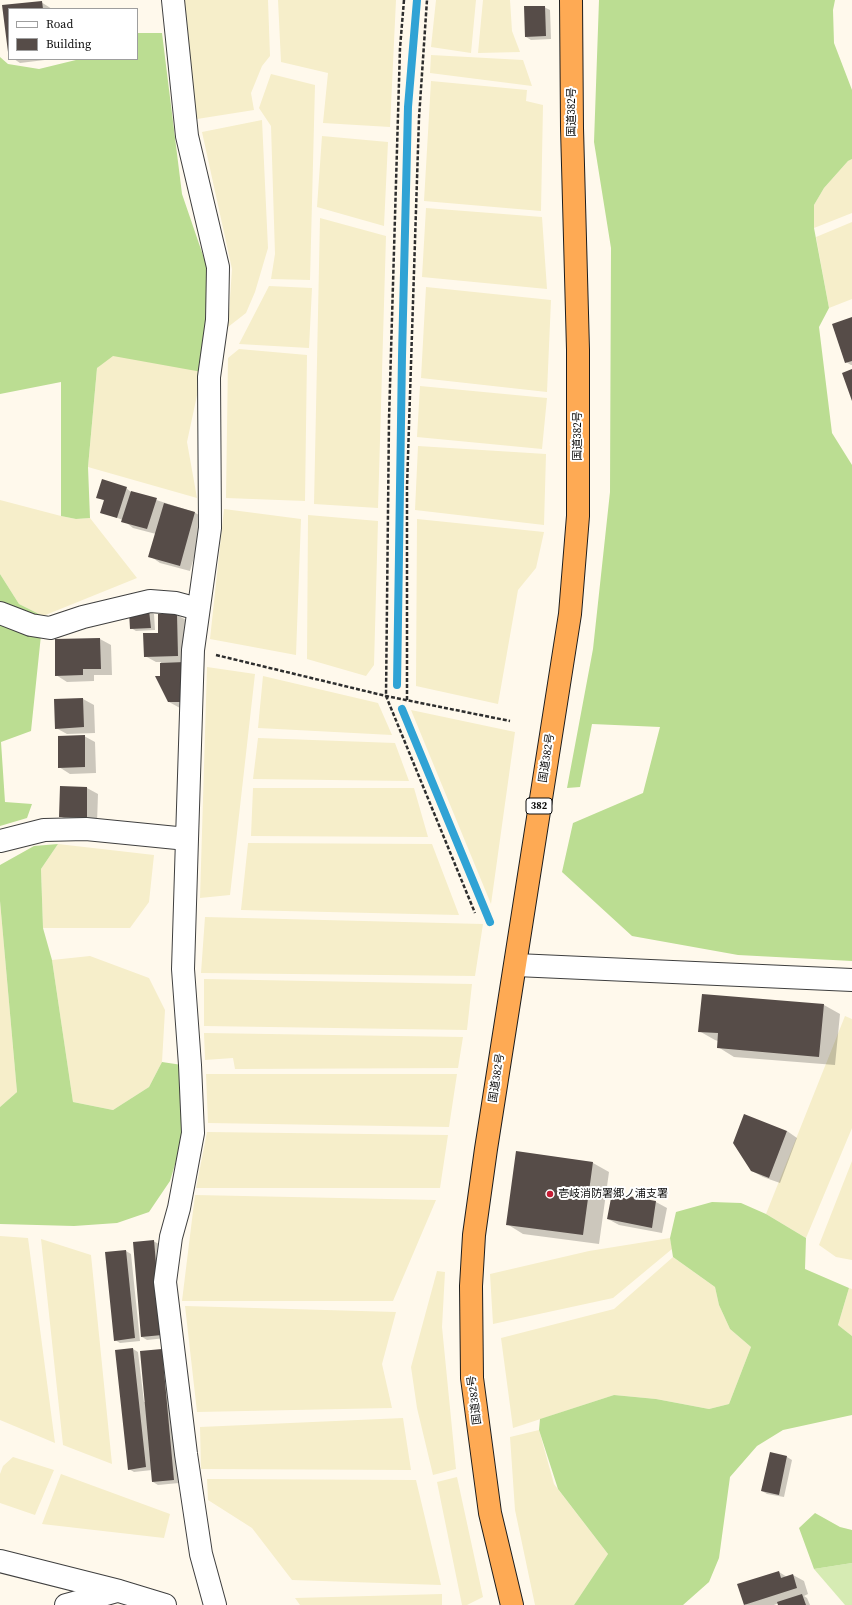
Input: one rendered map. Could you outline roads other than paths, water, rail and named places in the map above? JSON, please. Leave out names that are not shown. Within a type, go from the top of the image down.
[{"type":"highway","name":"国道382号","points":[[512,1605],[490,1513],[472,1378],[471,1286],[474,1234],[486,1149],[570,614],[578,516],[578,350],[572,128],[571,0]]},
{"type":"street","points":[[173,0],[187,136],[218,267],[217,320],[209,377],[210,528],[193,650],[183,969],[193,1133],[179,1208],[171,1237],[165,1282],[186,1454],[201,1554],[215,1605]]},
{"type":"street","points":[[0,613],[31,625],[50,628],[83,617],[150,601],[176,603],[198,609]]},
{"type":"street","points":[[0,841],[44,830],[86,829],[187,839]]},
{"type":"street","points":[[516,965],[852,980]]},
{"type":"street","points":[[0,1561],[119,1591],[165,1605]]},
{"type":"street","points":[[66,1605],[119,1591]]},
{"type":"waterway","points":[[397,685],[402,356],[408,107],[417,0]]},
{"type":"waterway","points":[[402,709],[490,922]]},
{"type":"place","name":"壱岐消防署郷ノ浦支署","points":[[550,1194]]}]
